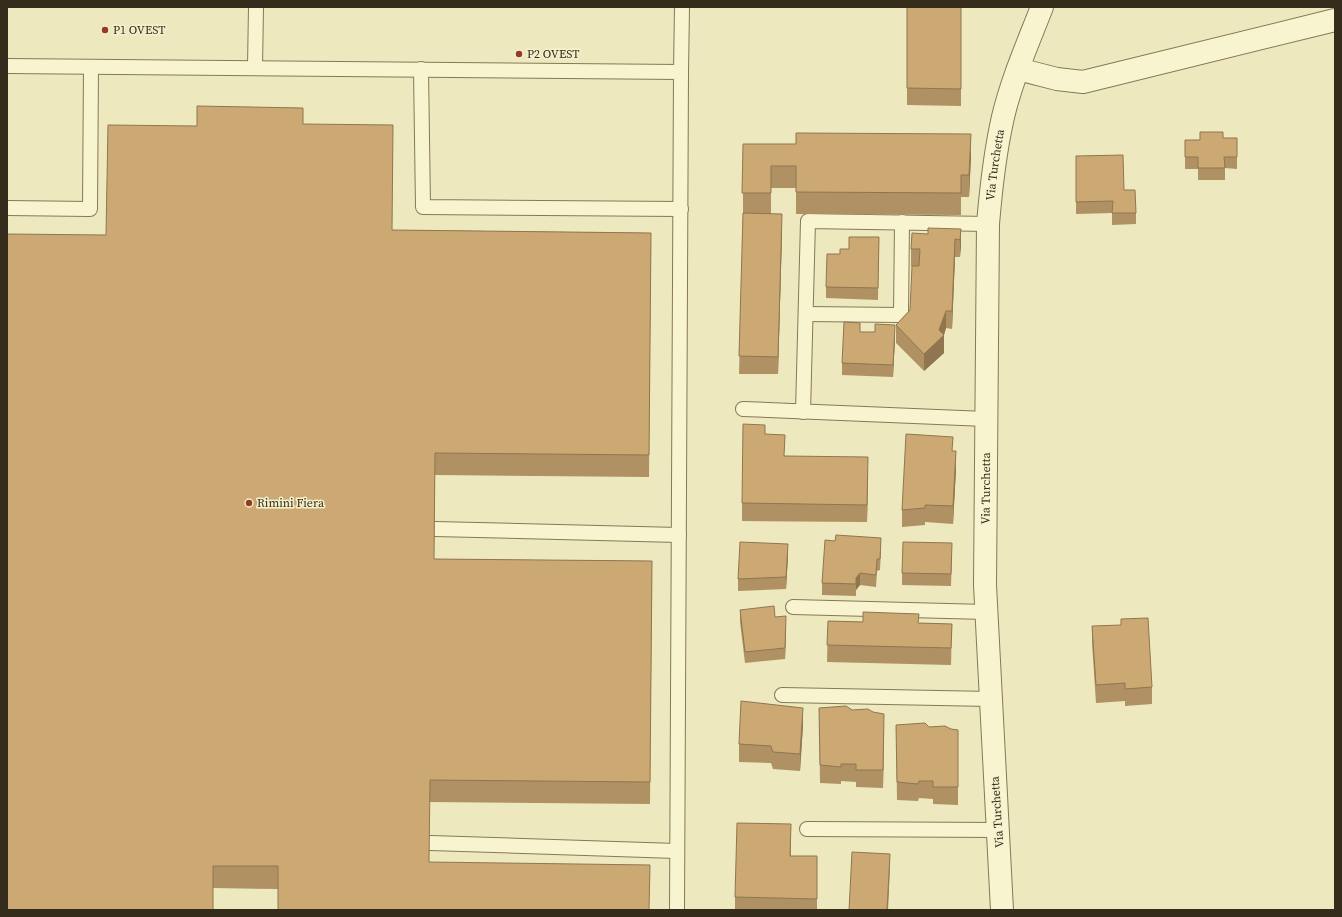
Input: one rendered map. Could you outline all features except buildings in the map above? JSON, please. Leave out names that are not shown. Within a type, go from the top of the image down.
[{"type":"street","name":"Via Turchetta","points":[[1002,910],[1000,830],[995,792],[985,577],[988,224],[992,177],[1003,117],[1018,69],[1042,7]]},
{"type":"street","points":[[1018,69],[1057,79],[1083,82],[1335,20]]},
{"type":"lane","points":[[255,67],[256,7]]},
{"type":"lane","points":[[676,910],[682,7]]},
{"type":"lane","points":[[7,66],[255,67],[682,72]]},
{"type":"lane","points":[[7,208],[90,208],[91,67]]},
{"type":"lane","points":[[421,69],[423,207],[681,209]]},
{"type":"lane","points":[[803,412],[808,221],[988,224]]},
{"type":"lane","points":[[806,314],[900,315],[902,222]]},
{"type":"lane","points":[[743,409],[986,419]]},
{"type":"lane","points":[[434,529],[679,535]]},
{"type":"lane","points":[[794,607],[986,612]]},
{"type":"lane","points":[[782,695],[991,699]]},
{"type":"lane","points":[[807,829],[1000,830]]},
{"type":"lane","points":[[430,843],[677,851]]},
{"type":"place","name":"P1 OVEST","points":[[105,30]]},
{"type":"place","name":"P2 OVEST","points":[[519,54]]},
{"type":"place","name":"Rimini Fiera","points":[[249,503]]}]
